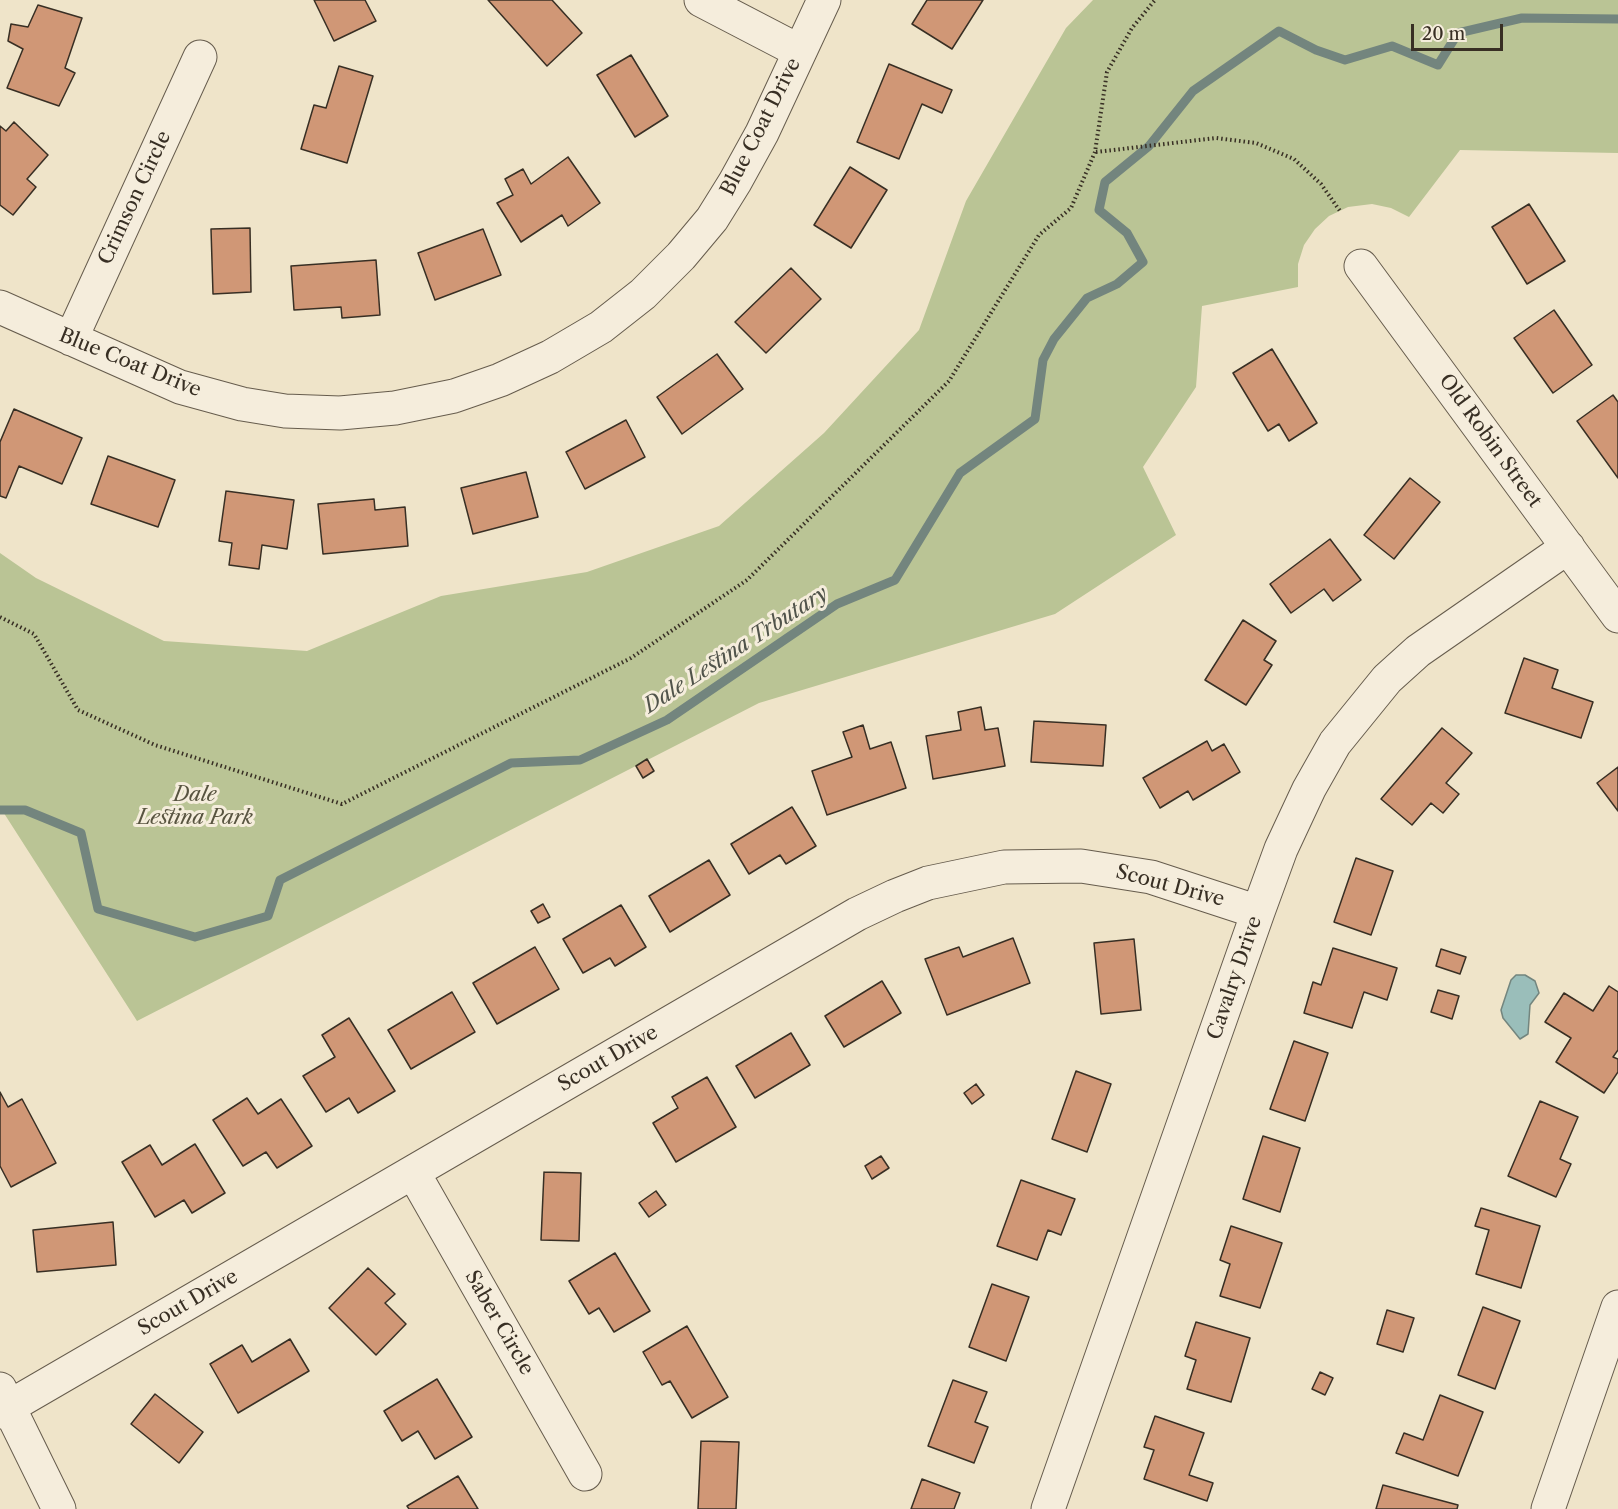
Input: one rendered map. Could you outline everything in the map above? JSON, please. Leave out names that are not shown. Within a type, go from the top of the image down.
[{"type":"street","points":[[701,0],[800,51]]},
{"type":"street","name":"Blue Coat Drive","points":[[0,308],[180,387],[242,404],[285,411],[340,413],[395,408],[454,396],[501,380],[550,357],[601,327],[644,294],[681,256],[711,219],[762,134],[824,0]]},
{"type":"street","name":"Crimson Circle","points":[[71,339],[200,57]]},
{"type":"street","name":"Old Robin Street","points":[[1361,266],[1618,616]]},
{"type":"street","name":"Cavalry Drive","points":[[1048,1509],[1258,912],[1281,849],[1309,789],[1335,743],[1365,704],[1418,651],[1568,547]]},
{"type":"street","name":"Scout Drive","points":[[3,1403],[413,1172],[857,914],[928,883],[1004,867],[1081,866],[1151,877],[1258,912]]},
{"type":"street","name":"Saber Circle","points":[[413,1172],[585,1474]]},
{"type":"street","points":[[1548,1509],[1618,1307]]},
{"type":"street","points":[[3,1403],[59,1509]]},
{"type":"path","points":[[0,617],[34,634],[78,710],[155,745],[342,804],[631,658],[747,580],[949,381],[1039,235],[1071,208],[1095,152],[1107,72],[1132,28],[1155,0]]},
{"type":"path","points":[[1095,152],[1216,138],[1256,143],[1294,159],[1321,184],[1340,211]]},
{"type":"green space","name":"Dale Lestina Park","points":[[1093,0],[1618,0],[1618,153],[1460,150],[1409,217],[1391,208],[1372,204],[1348,207],[1329,216],[1315,229],[1304,245],[1298,264],[1298,287],[1202,306],[1196,387],[1143,467],[1176,535],[1055,614],[759,703],[137,1021],[0,807],[0,553],[36,578],[164,641],[307,651],[441,596],[587,572],[719,526],[824,433],[919,330],[966,201],[1066,28]]},
{"type":"water","points":[[1516,975],[1525,975],[1535,981],[1539,993],[1530,1005],[1528,1034],[1520,1039],[1503,1018],[1501,1010],[1511,980]]},
{"type":"building","points":[[314,0],[365,0],[376,21],[334,41]]},
{"type":"building","points":[[488,0],[552,0],[582,33],[547,66]]},
{"type":"building","points":[[927,0],[983,0],[952,49],[912,24]]},
{"type":"building","points":[[38,5],[82,18],[65,68],[75,73],[59,106],[7,88],[23,49],[8,41],[11,24],[28,27]]},
{"type":"building","points":[[631,55],[668,116],[635,137],[597,75]]},
{"type":"building","points":[[889,64],[952,90],[942,113],[922,104],[899,159],[857,142]]},
{"type":"building","points":[[339,66],[373,76],[347,163],[301,149],[314,105],[326,108]]},
{"type":"building","points":[[14,122],[48,155],[27,179],[36,187],[13,215],[0,205],[0,126],[6,131]]},
{"type":"building","points":[[568,157],[600,203],[568,226],[562,215],[521,242],[497,203],[513,195],[505,179],[523,169],[531,184]]},
{"type":"building","points":[[850,167],[887,190],[851,248],[814,225]]},
{"type":"building","points":[[1529,204],[1565,261],[1527,284],[1492,227]]},
{"type":"building","points":[[250,228],[251,292],[213,294],[211,229]]},
{"type":"building","points":[[483,229],[501,275],[435,300],[418,253]]},
{"type":"building","points":[[376,260],[380,315],[342,318],[341,307],[294,310],[291,266]]},
{"type":"building","points":[[791,268],[821,299],[766,353],[735,322]]},
{"type":"building","points":[[1554,310],[1592,365],[1553,393],[1514,338]]},
{"type":"building","points":[[1272,349],[1317,423],[1289,441],[1279,424],[1268,431],[1233,373]]},
{"type":"building","points":[[717,354],[743,389],[682,434],[657,397]]},
{"type":"building","points":[[1613,395],[1618,402],[1618,478],[1577,421]]},
{"type":"building","points":[[14,409],[82,438],[62,484],[19,466],[6,498],[0,496],[0,442]]},
{"type":"building","points":[[626,420],[645,457],[585,489],[566,452]]},
{"type":"building","points":[[108,456],[175,480],[158,527],[91,504]]},
{"type":"building","points":[[526,472],[538,517],[473,534],[461,488]]},
{"type":"building","points":[[1410,478],[1440,502],[1394,559],[1364,535]]},
{"type":"building","points":[[226,491],[294,500],[287,549],[262,545],[259,569],[229,565],[232,543],[219,541]]},
{"type":"building","points":[[374,499],[375,510],[405,507],[408,546],[323,554],[318,504]]},
{"type":"building","points":[[1330,539],[1361,580],[1333,601],[1324,589],[1291,613],[1270,584]]},
{"type":"building","points":[[1243,620],[1276,641],[1264,660],[1272,665],[1246,705],[1205,680]]},
{"type":"building","points":[[1524,658],[1558,670],[1552,688],[1593,702],[1581,738],[1505,713]]},
{"type":"building","points":[[981,707],[985,730],[998,728],[1005,766],[933,779],[926,736],[961,730],[958,712]]},
{"type":"building","points":[[1034,721],[1106,725],[1103,766],[1031,762]]},
{"type":"building","points":[[863,725],[870,749],[891,742],[906,788],[827,815],[812,771],[852,757],[843,732]]},
{"type":"building","points":[[1442,728],[1472,753],[1446,783],[1459,794],[1443,813],[1431,803],[1412,825],[1381,799]]},
{"type":"building","points":[[1207,741],[1212,751],[1224,744],[1240,772],[1193,800],[1188,791],[1160,808],[1143,778]]},
{"type":"building","points":[[647,759],[654,771],[643,778],[636,766]]},
{"type":"building","points":[[1618,767],[1618,811],[1597,783]]},
{"type":"building","points":[[792,807],[816,846],[786,864],[780,855],[749,874],[731,844]]},
{"type":"building","points":[[1356,858],[1393,871],[1371,935],[1334,922]]},
{"type":"building","points":[[709,860],[730,895],[670,932],[649,896]]},
{"type":"building","points":[[543,904],[550,917],[538,923],[531,911]]},
{"type":"building","points":[[621,905],[646,947],[615,966],[610,958],[583,973],[563,939]]},
{"type":"building","points":[[1013,938],[1030,983],[947,1015],[925,959],[959,947],[963,957]]},
{"type":"building","points":[[1134,939],[1141,1010],[1101,1014],[1094,943]]},
{"type":"building","points":[[535,947],[559,989],[497,1024],[473,983]]},
{"type":"building","points":[[1333,948],[1397,968],[1387,1000],[1364,992],[1352,1028],[1304,1013],[1313,982],[1321,985]]},
{"type":"building","points":[[1441,949],[1466,957],[1460,974],[1436,966]]},
{"type":"building","points":[[882,981],[901,1013],[844,1047],[825,1016]]},
{"type":"building","points":[[1609,986],[1618,992],[1618,1050],[1613,1057],[1618,1059],[1618,1072],[1604,1093],[1556,1062],[1571,1038],[1545,1022],[1564,993],[1593,1011]]},
{"type":"building","points":[[1438,990],[1459,996],[1452,1019],[1431,1012]]},
{"type":"building","points":[[452,992],[475,1032],[411,1069],[388,1030]]},
{"type":"building","points":[[349,1018],[395,1091],[358,1113],[349,1098],[326,1112],[303,1076],[335,1057],[322,1035]]},
{"type":"building","points":[[791,1033],[810,1065],[755,1098],[736,1066]]},
{"type":"building","points":[[1294,1041],[1328,1053],[1305,1121],[1270,1109]]},
{"type":"building","points":[[1076,1071],[1111,1084],[1087,1152],[1052,1139]]},
{"type":"building","points":[[707,1077],[736,1127],[676,1162],[653,1123],[678,1108],[672,1097]]},
{"type":"building","points":[[976,1084],[984,1095],[972,1104],[964,1093]]},
{"type":"building","points":[[0,1092],[8,1107],[22,1099],[56,1163],[11,1187],[0,1166]]},
{"type":"building","points":[[247,1098],[258,1114],[281,1099],[312,1146],[277,1168],[266,1152],[243,1166],[213,1120]]},
{"type":"building","points":[[1540,1101],[1578,1117],[1560,1159],[1571,1164],[1556,1197],[1508,1176]]},
{"type":"building","points":[[1263,1136],[1300,1148],[1280,1212],[1243,1199]]},
{"type":"building","points":[[195,1144],[225,1193],[192,1213],[184,1200],[155,1217],[122,1162],[150,1145],[162,1165]]},
{"type":"building","points":[[881,1156],[889,1168],[872,1179],[865,1166]]},
{"type":"building","points":[[544,1172],[581,1173],[579,1241],[541,1240]]},
{"type":"building","points":[[1021,1180],[1075,1199],[1061,1235],[1048,1230],[1037,1260],[997,1246]]},
{"type":"building","points":[[656,1191],[666,1205],[649,1217],[639,1203]]},
{"type":"building","points":[[1481,1208],[1540,1226],[1521,1288],[1476,1274],[1489,1230],[1475,1226]]},
{"type":"building","points":[[113,1222],[116,1265],[37,1272],[33,1230]]},
{"type":"building","points":[[1231,1226],[1282,1243],[1260,1308],[1220,1296],[1230,1264],[1220,1260]]},
{"type":"building","points":[[615,1253],[650,1311],[614,1332],[599,1308],[589,1314],[569,1281]]},
{"type":"building","points":[[368,1268],[395,1294],[385,1303],[406,1324],[376,1355],[329,1308]]},
{"type":"building","points":[[992,1284],[1029,1297],[1006,1361],[969,1347]]},
{"type":"building","points":[[1483,1307],[1520,1321],[1495,1389],[1458,1375]]},
{"type":"building","points":[[1387,1310],[1414,1318],[1403,1352],[1377,1344]]},
{"type":"building","points":[[1196,1322],[1250,1338],[1231,1402],[1187,1389],[1196,1360],[1185,1356]]},
{"type":"building","points":[[687,1326],[728,1397],[692,1418],[670,1381],[662,1385],[643,1352]]},
{"type":"building","points":[[290,1339],[309,1371],[238,1413],[210,1364],[242,1345],[252,1362]]},
{"type":"building","points":[[1320,1372],[1333,1378],[1325,1395],[1312,1389]]},
{"type":"building","points":[[437,1379],[472,1437],[435,1459],[418,1431],[402,1441],[384,1411]]},
{"type":"building","points":[[953,1380],[987,1392],[975,1422],[988,1427],[974,1463],[928,1446]]},
{"type":"building","points":[[155,1394],[203,1432],[179,1463],[131,1424]]},
{"type":"building","points":[[1440,1395],[1483,1412],[1458,1476],[1396,1453],[1404,1433],[1423,1440]]},
{"type":"building","points":[[1155,1416],[1204,1433],[1189,1475],[1213,1483],[1207,1501],[1144,1479],[1154,1450],[1144,1447]]},
{"type":"building","points":[[701,1441],[739,1442],[736,1509],[698,1509]]},
{"type":"building","points":[[458,1476],[478,1509],[409,1509],[407,1506]]},
{"type":"building","points":[[922,1479],[960,1493],[954,1509],[911,1509]]},
{"type":"building","points":[[1383,1485],[1458,1505],[1457,1509],[1376,1509]]},
{"type":"waterway","name":"Dale Lestina Trbutary","points":[[0,810],[25,810],[81,833],[98,909],[195,937],[268,916],[280,880],[511,763],[580,760],[667,720],[837,604],[895,580],[960,473],[1035,419],[1043,360],[1054,339],[1087,298],[1117,284],[1143,262],[1127,233],[1099,210],[1105,182],[1149,146],[1193,91],[1279,31],[1316,50],[1345,60],[1392,46],[1438,65],[1458,33],[1522,18],[1618,19]]}]
